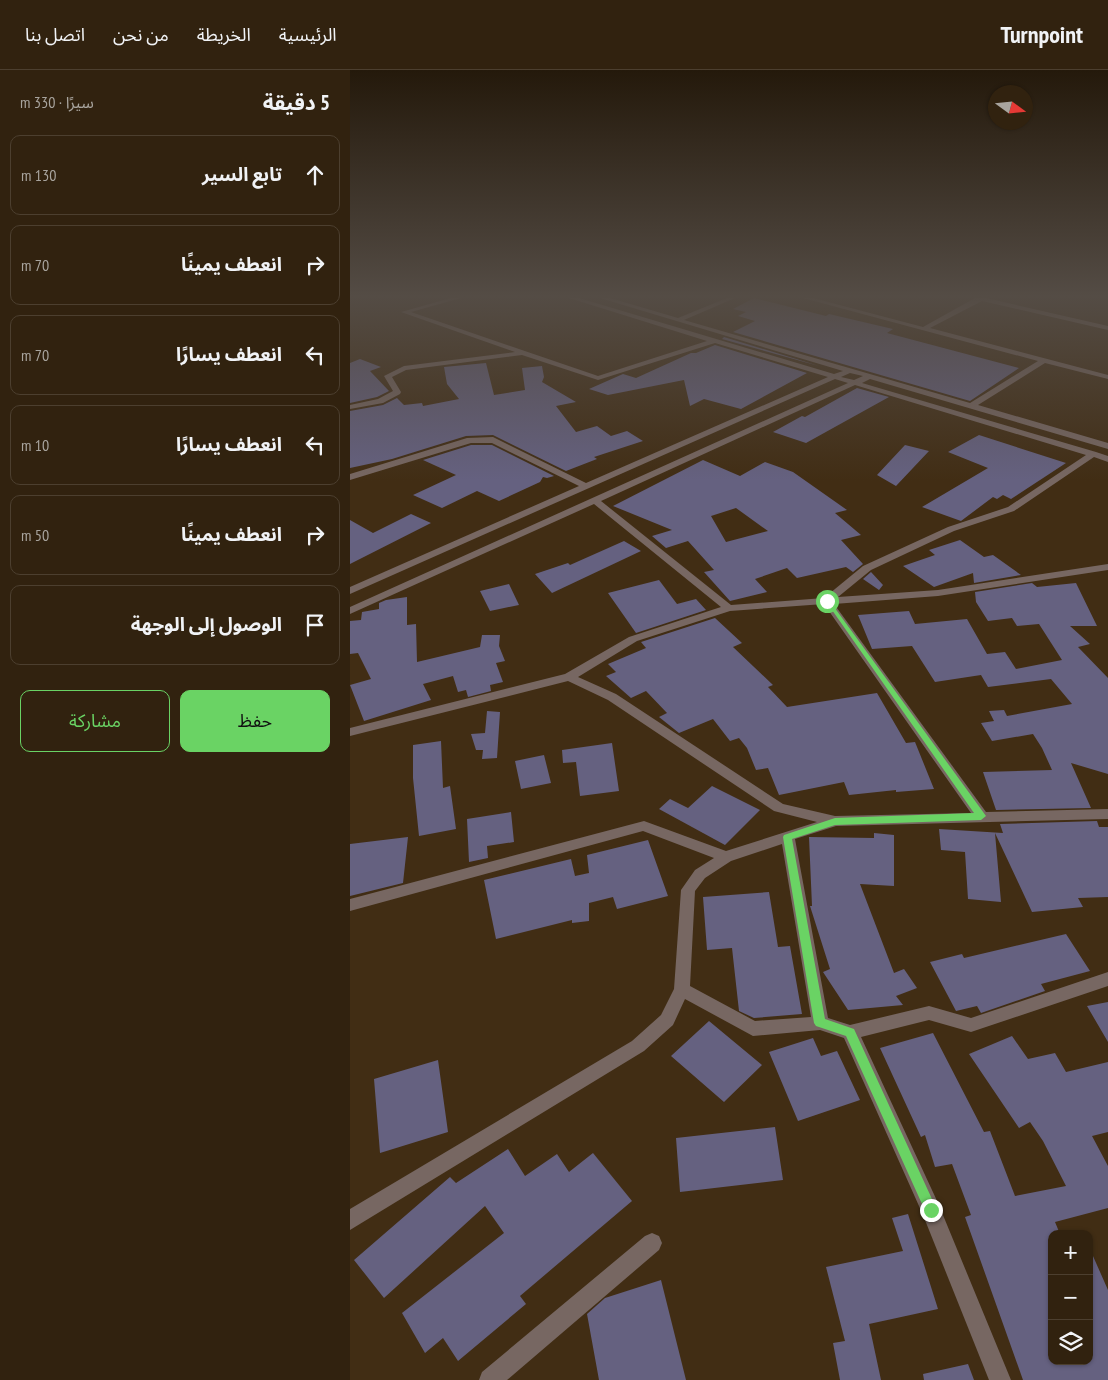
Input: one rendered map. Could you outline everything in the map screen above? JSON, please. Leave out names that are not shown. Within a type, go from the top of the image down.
[{"type":"street","points":[[350,407],[380,401],[398,392],[388,376],[404,368],[475,359]]},
{"type":"street","points":[[542,359],[598,378],[656,359]]},
{"type":"street","points":[[777,359],[1108,459]]},
{"type":"street","points":[[813,359],[1108,446]]},
{"type":"street","points":[[1036,359],[1108,377]]},
{"type":"street","points":[[971,406],[1043,361]]},
{"type":"street","points":[[350,591],[850,370]]},
{"type":"street","points":[[350,611],[870,376]]},
{"type":"street","points":[[350,478],[470,440],[493,440],[587,487]]},
{"type":"street","points":[[827,601],[867,568],[951,529],[1011,509],[1093,454]]},
{"type":"street","points":[[595,501],[729,608]]},
{"type":"street","points":[[350,732],[569,677],[633,639],[729,608],[938,593],[1108,567]]},
{"type":"street","points":[[827,601],[981,816]]},
{"type":"street","points":[[569,677],[612,697],[779,808],[835,822]]},
{"type":"street","points":[[350,1220],[638,1046],[667,1020],[682,989],[688,890],[700,874],[726,857],[835,822],[981,816],[1108,814]]},
{"type":"street","points":[[350,905],[644,826],[726,857]]},
{"type":"street","points":[[788,837],[820,1023]]},
{"type":"street","points":[[682,989],[753,1029],[820,1023],[850,1032],[929,1013],[970,1024],[1108,979]]},
{"type":"street","points":[[850,1032],[931,1210],[1000,1380]]},
{"type":"street","points":[[490,1380],[652,1243]]},
{"type":"building","points":[[360,359],[381,367],[370,371],[389,391],[377,397],[350,403],[350,363]]},
{"type":"building","points":[[678,359],[761,359],[807,373],[741,409],[704,399],[690,406],[684,380],[608,395],[589,389],[623,374],[636,378]]},
{"type":"building","points":[[826,359],[986,359],[1019,368],[970,401]]},
{"type":"building","points":[[486,363],[494,395],[525,390],[522,368],[542,366],[544,377],[542,382],[576,402],[556,406],[576,432],[597,426],[611,436],[627,431],[643,441],[594,457],[597,459],[566,471],[493,435],[466,436],[392,459],[350,468],[350,411],[383,405],[397,398],[404,405],[422,403],[423,406],[459,399],[447,384],[444,367]]},
{"type":"building","points":[[857,388],[889,397],[806,443],[773,432],[802,416],[805,417]]},
{"type":"building","points":[[979,435],[1066,463],[1011,499],[1003,495],[997,499],[993,497],[961,521],[922,507],[988,468],[948,452]]},
{"type":"building","points":[[471,445],[492,445],[554,476],[543,477],[540,482],[499,501],[477,491],[442,508],[413,495],[456,475],[423,460]]},
{"type":"building","points":[[905,445],[929,451],[896,486],[877,475]]},
{"type":"building","points":[[703,460],[740,476],[765,462],[793,472],[847,510],[835,513],[861,535],[841,540],[863,564],[853,572],[846,567],[797,578],[787,568],[755,579],[767,592],[730,601],[704,572],[714,570],[688,541],[666,548],[652,536],[672,530],[613,506]],"holes":[[[736,508],[768,531],[726,542],[711,516]]]},
{"type":"building","points":[[411,514],[431,523],[350,564],[350,520],[373,533]]},
{"type":"building","points":[[960,540],[984,557],[993,555],[1021,575],[974,583],[973,573],[934,587],[903,566],[935,555],[929,550]]},
{"type":"building","points":[[624,541],[641,551],[552,593],[535,574],[568,563],[570,565]]},
{"type":"building","points":[[871,572],[883,585],[879,590],[863,579]]},
{"type":"building","points":[[659,580],[677,604],[696,599],[706,610],[636,633],[608,593]]},
{"type":"building","points":[[1032,583],[1037,587],[1076,583],[1097,626],[1070,626],[1090,644],[1078,647],[1108,678],[1108,774],[1071,763],[1091,808],[996,810],[983,772],[1052,770],[1033,734],[992,741],[981,723],[994,721],[989,711],[1004,710],[1007,716],[1072,704],[1051,679],[988,687],[981,675],[935,682],[912,646],[872,649],[858,615],[909,611],[915,624],[967,619],[987,654],[1005,652],[1016,669],[1062,660],[1039,624],[1017,626],[1012,618],[988,621],[976,602],[975,592]]},
{"type":"building","points":[[509,584],[519,605],[490,611],[480,591]]},
{"type":"building","points":[[407,597],[407,625],[416,624],[417,662],[480,647],[482,635],[500,635],[499,646],[505,661],[496,663],[503,682],[490,685],[491,691],[468,697],[466,690],[458,692],[453,676],[423,684],[431,700],[364,721],[350,685],[371,679],[358,653],[350,654],[350,621],[361,620],[362,612],[379,609],[379,603],[386,600]]},
{"type":"building","points":[[715,618],[742,643],[733,647],[773,685],[768,687],[787,707],[877,693],[906,743],[915,742],[934,789],[896,792],[896,790],[849,795],[844,782],[779,795],[768,768],[756,770],[747,748],[739,738],[730,741],[713,719],[679,733],[659,717],[667,713],[646,691],[631,698],[606,676],[616,672],[608,664],[646,648],[641,642]]},
{"type":"building","points":[[487,711],[500,712],[497,758],[482,759],[483,750],[476,750],[471,734],[485,733]]},
{"type":"building","points":[[441,741],[443,788],[450,786],[456,829],[419,836],[413,778],[413,745]]},
{"type":"building","points":[[612,743],[619,791],[580,796],[576,762],[563,763],[562,750]]},
{"type":"building","points":[[544,755],[551,783],[521,789],[515,761]]},
{"type":"building","points":[[712,786],[760,810],[725,845],[659,809],[670,799],[688,808]]},
{"type":"building","points":[[511,812],[514,842],[487,846],[488,858],[469,862],[467,819]]},
{"type":"building","points":[[1097,821],[1099,827],[1108,827],[1108,897],[1078,898],[1083,907],[1032,912],[995,833],[1001,902],[968,899],[965,852],[941,850],[939,829],[1003,833],[1000,824]]},
{"type":"building","points":[[874,833],[894,835],[894,886],[860,884],[894,973],[904,969],[917,988],[896,996],[903,1005],[848,1010],[823,972],[830,969],[810,906],[812,906],[809,837],[874,838]]},
{"type":"building","points":[[408,837],[403,883],[350,896],[350,844]]},
{"type":"building","points":[[648,840],[668,896],[617,909],[613,897],[589,903],[589,921],[572,923],[572,920],[496,939],[484,880],[571,859],[575,876],[589,873],[587,855]]},
{"type":"building","points":[[769,892],[778,947],[790,946],[802,1014],[754,1018],[739,1011],[732,948],[707,950],[703,897]]},
{"type":"building","points":[[1066,934],[1090,971],[1041,984],[1045,991],[981,1013],[977,1006],[956,1011],[930,962],[962,954],[964,958]]},
{"type":"building","points":[[1108,1002],[1108,1042],[1087,1006]]},
{"type":"building","points":[[709,1021],[762,1065],[724,1102],[671,1056]]},
{"type":"building","points":[[933,1033],[984,1132],[990,1131],[1015,1196],[1066,1186],[1043,1141],[1030,1122],[1019,1128],[969,1054],[1012,1036],[1028,1059],[1055,1053],[1066,1072],[1108,1062],[1108,1132],[1092,1136],[1108,1166],[1108,1208],[1055,1222],[1058,1230],[1048,1230],[1048,1365],[1093,1365],[1093,1256],[1108,1290],[1108,1380],[1023,1380],[965,1217],[971,1215],[952,1164],[935,1167],[925,1135],[921,1137],[880,1048]]},
{"type":"building","points":[[813,1038],[821,1056],[837,1051],[860,1100],[798,1121],[769,1052]]},
{"type":"building","points":[[438,1060],[448,1132],[380,1153],[374,1079]]},
{"type":"building","points":[[775,1127],[783,1180],[680,1192],[676,1138]]},
{"type":"building","points":[[508,1149],[525,1176],[557,1154],[569,1172],[593,1153],[632,1201],[520,1296],[526,1304],[458,1361],[443,1338],[425,1353],[402,1313],[504,1233],[485,1206],[384,1298],[354,1260],[450,1177],[456,1183]]},
{"type":"building","points":[[908,1214],[938,1309],[869,1324],[881,1380],[840,1380],[833,1343],[845,1341],[826,1267],[903,1251],[892,1218]]},
{"type":"building","points":[[661,1280],[686,1380],[599,1380],[587,1314],[605,1298]]},
{"type":"building","points":[[968,1364],[974,1380],[924,1380],[923,1374]]},
{"type":"route","points":[[827,601],[981,816],[835,822],[788,837],[820,1023],[850,1032],[931,1210]]}]
